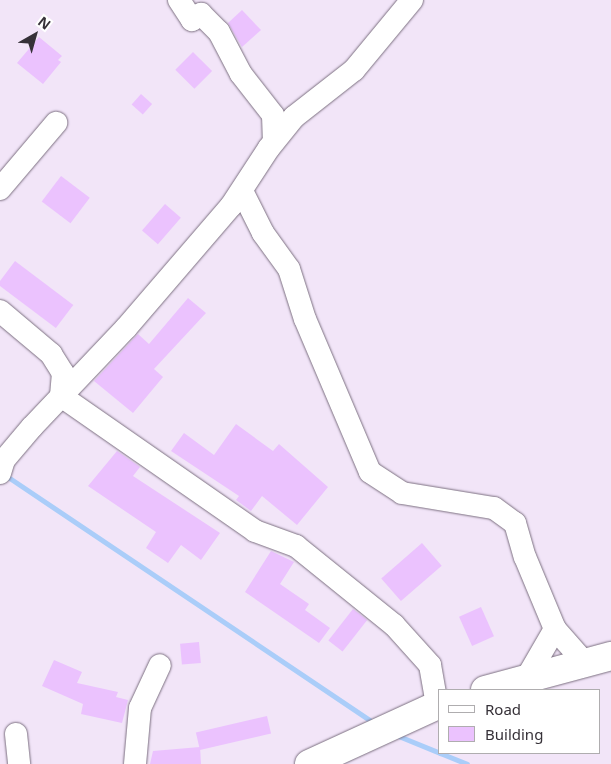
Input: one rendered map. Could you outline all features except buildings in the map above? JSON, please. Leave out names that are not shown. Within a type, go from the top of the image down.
[{"type":"main road","points":[[489,689],[611,656]]},
{"type":"main road","points":[[309,764],[438,704]]},
{"type":"street","points":[[179,0],[192,20],[201,14],[219,32],[241,74],[273,115],[274,141]]},
{"type":"street","points":[[0,473],[4,460],[61,396],[126,328],[242,191],[274,141],[294,116],[354,70],[412,0]]},
{"type":"street","points":[[0,189],[56,123]]},
{"type":"street","points":[[242,191],[263,233],[289,270],[305,319],[370,472],[402,493],[494,508],[515,523],[525,557],[555,629],[585,663]]},
{"type":"street","points":[[0,310],[51,354],[63,373],[61,396]]},
{"type":"street","points":[[61,396],[255,531],[296,546],[329,571],[394,625],[430,665],[438,700]]},
{"type":"street","points":[[526,679],[555,629]]},
{"type":"street","points":[[135,764],[140,708],[160,664]]},
{"type":"street","points":[[16,734],[19,764]]},
{"type":"waterway","points":[[5,475],[376,724]]},
{"type":"waterway","points":[[396,735],[438,752]]},
{"type":"waterway","points":[[442,754],[467,764]]}]
